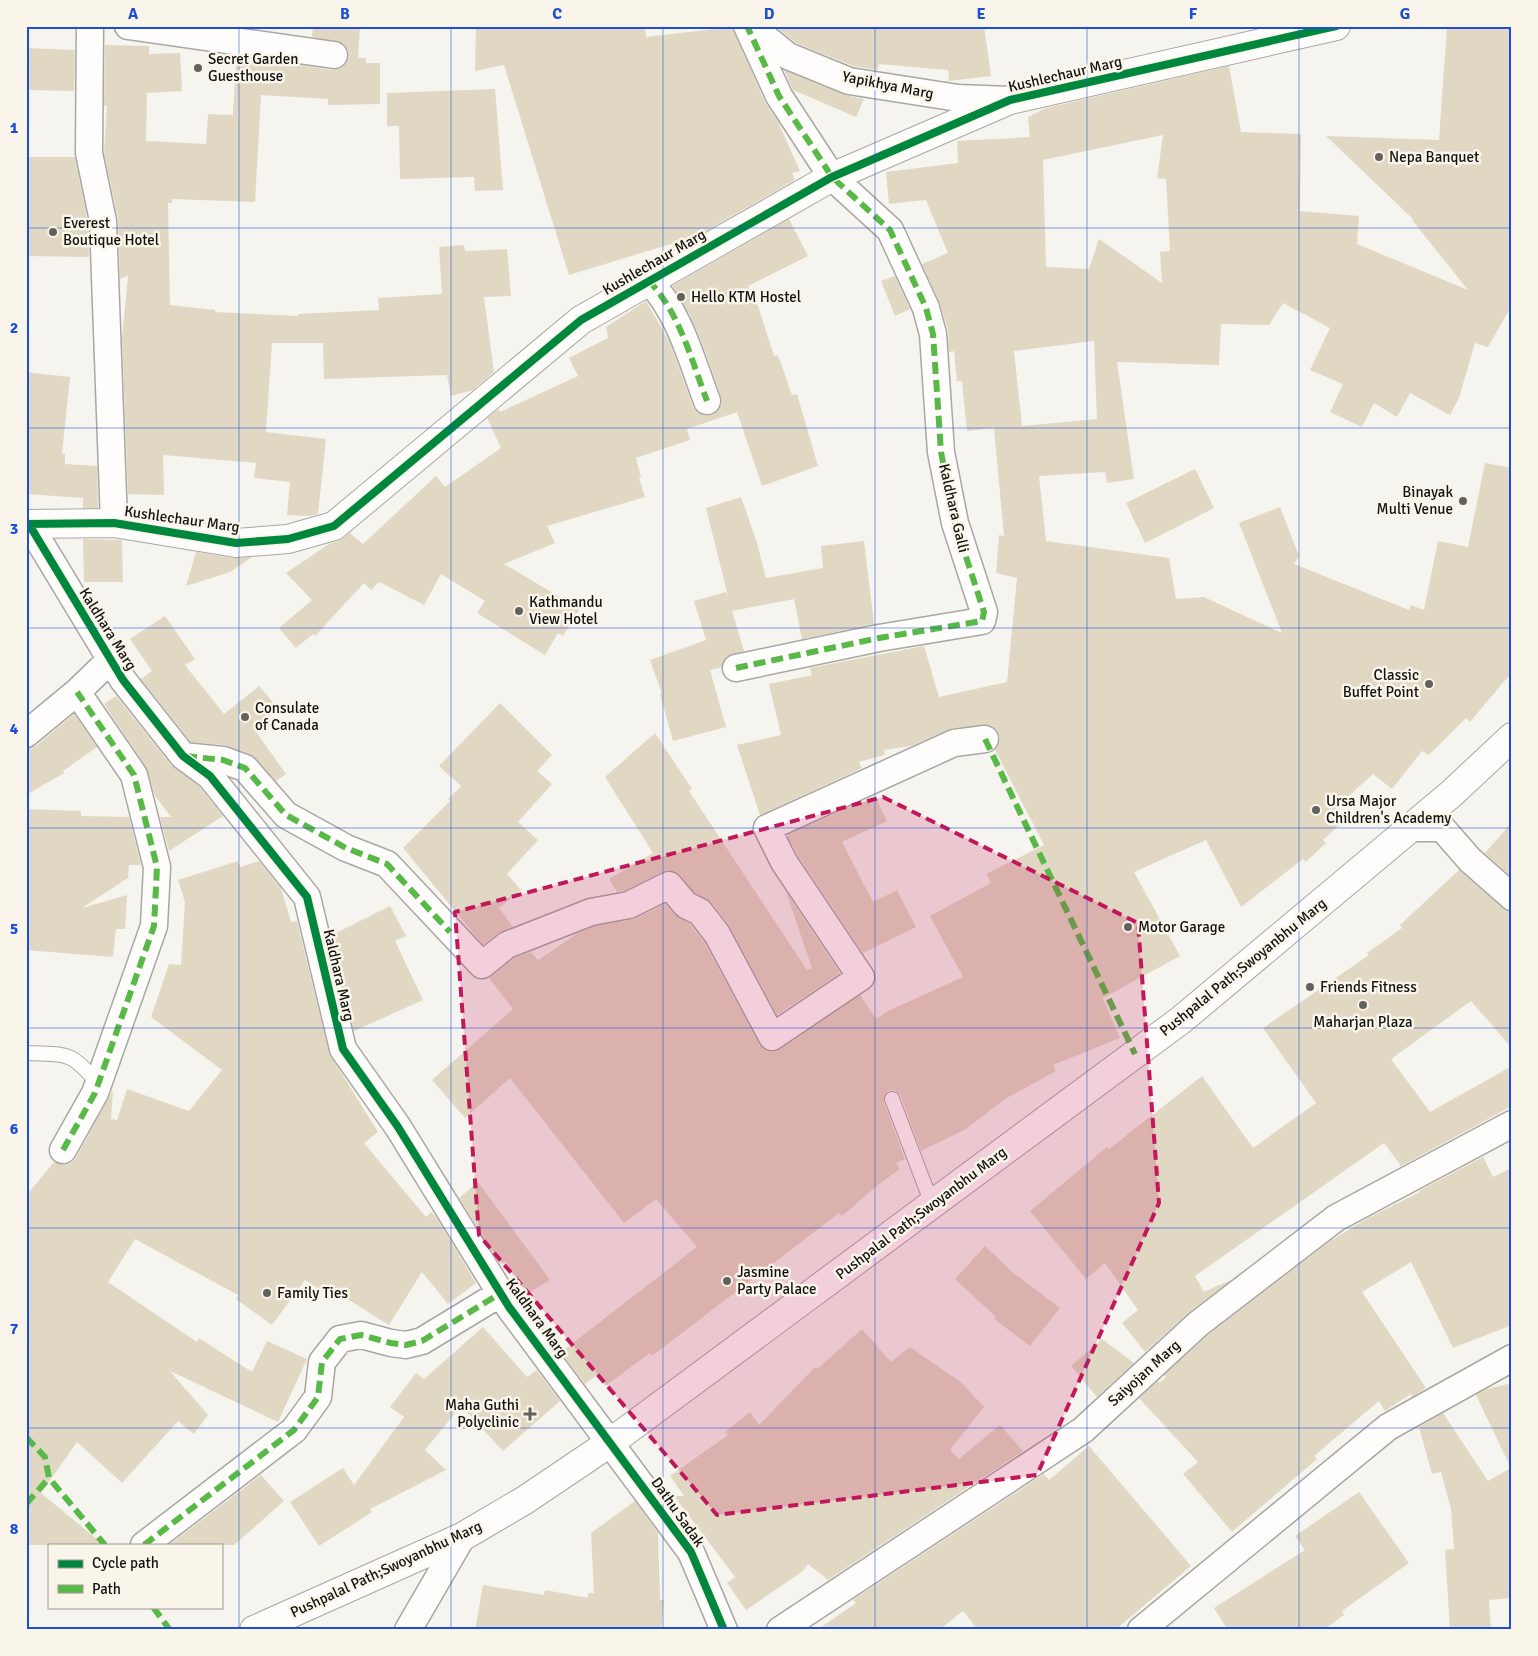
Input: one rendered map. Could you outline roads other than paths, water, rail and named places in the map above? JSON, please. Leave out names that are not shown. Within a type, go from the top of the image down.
[{"type":"main road","name":"Kushlechaur Marg","points":[[28,525],[114,523],[236,543],[288,538],[334,526],[473,412],[580,320],[832,177],[1010,100],[1336,26]]},
{"type":"main road","name":"Pushpalal Path;Swoyanbhu Marg","points":[[254,1630],[462,1537],[526,1500],[611,1442],[1181,1020],[1408,828],[1451,794],[1512,737]]},
{"type":"street","points":[[90,26],[89,152],[103,221],[114,523]]},
{"type":"street","points":[[128,26],[334,55]]},
{"type":"street","points":[[747,26],[778,96],[832,177]]},
{"type":"street","name":"Yapikhya Marg","points":[[751,26],[788,56],[849,81],[958,98],[1010,100]]},
{"type":"street","name":"Kaldhara Galli","points":[[736,668],[879,638],[982,621],[984,612],[955,523],[941,452],[933,334],[926,308],[890,230],[832,177]]},
{"type":"street","points":[[648,280],[657,289],[678,324],[707,401]]},
{"type":"street","name":"Kaldhara Marg","points":[[28,525],[110,660],[182,756],[210,776],[306,897],[343,1049],[398,1126],[501,1294],[611,1442]]},
{"type":"street","points":[[26,734],[77,692],[110,660]]},
{"type":"street","points":[[63,1150],[98,1083],[154,926],[157,867],[134,775],[77,692]]},
{"type":"street","points":[[182,756],[223,760],[246,768],[286,815],[346,848],[387,864],[482,965],[507,946],[591,912],[629,905],[669,885],[686,905],[700,912],[716,934],[772,1037],[861,977],[784,862],[767,828],[954,743],[984,739]]},
{"type":"street","points":[[1408,828],[1442,828],[1470,860],[1512,897]]},
{"type":"street","name":"Saiyojan Marg","points":[[780,1630],[1082,1430],[1198,1324],[1336,1218],[1512,1124]]},
{"type":"street","points":[[145,1544],[294,1430],[318,1397],[322,1362],[340,1339],[360,1335],[406,1345],[422,1341],[501,1294]]},
{"type":"street","points":[[1141,1630],[1388,1428],[1512,1358]]},
{"type":"street","name":"Dathu Sadak","points":[[611,1442],[691,1552],[724,1630]]},
{"type":"street","points":[[408,1630],[462,1537]]},
{"type":"lane","points":[[26,1053],[66,1054],[80,1062],[98,1083]]},
{"type":"lane","points":[[892,1099],[932,1204]]},
{"type":"place","name":"Secret Garden Guesthouse","points":[[198,68]]},
{"type":"place","name":"Nepa Banquet","points":[[1379,157]]},
{"type":"place","name":"Everest Boutique Hotel","points":[[53,232]]},
{"type":"place","name":"Hello KTM Hostel","points":[[681,297]]},
{"type":"place","name":"Binayak Multi Venue","points":[[1463,501]]},
{"type":"place","name":"Kathmandu View Hotel","points":[[519,611]]},
{"type":"place","name":"Classic Buffet Point","points":[[1429,684]]},
{"type":"place","name":"Consulate of Canada","points":[[245,717]]},
{"type":"place","name":"Ursa Major Children's Academy","points":[[1316,810]]},
{"type":"place","name":"Motor Garage","points":[[1128,927]]},
{"type":"place","name":"Friends Fitness","points":[[1310,987]]},
{"type":"place","name":"Maharjan Plaza","points":[[1363,1005]]},
{"type":"place","name":"Jasmine Party Palace","points":[[727,1281]]},
{"type":"place","name":"Family Ties","points":[[267,1293]]},
{"type":"place","name":"Maha Guthi Polyclinic","points":[[530,1414]]}]
